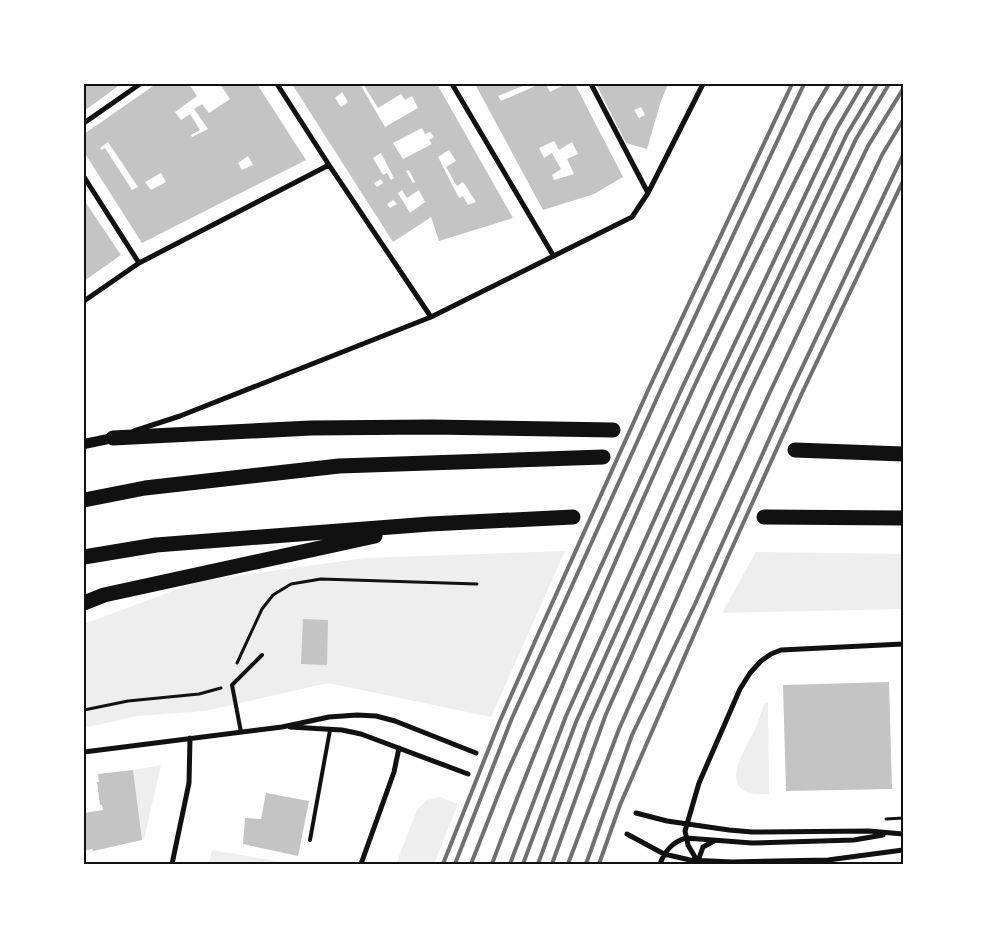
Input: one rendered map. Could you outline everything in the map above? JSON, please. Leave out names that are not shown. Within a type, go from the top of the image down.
[{"type":"highway","points":[[112,438],[311,428],[431,427],[613,430]]},
{"type":"highway","points":[[795,450],[903,454]]},
{"type":"highway","points":[[883,454],[903,450]]},
{"type":"highway","points":[[84,500],[145,488],[339,466],[603,457]]},
{"type":"highway","points":[[84,557],[156,545],[430,524],[573,517]]},
{"type":"highway","points":[[764,517],[903,518]]},
{"type":"highway","points":[[84,603],[104,595],[430,524]]},
{"type":"main road","points":[[84,444],[112,438]]},
{"type":"street","points":[[84,123],[140,84]]},
{"type":"street","points":[[277,84],[430,317]]},
{"type":"street","points":[[452,84],[553,255]]},
{"type":"street","points":[[591,84],[648,193]]},
{"type":"street","points":[[112,438],[180,416],[430,317],[632,217],[648,193],[703,84]]},
{"type":"street","points":[[84,300],[139,263],[329,165]]},
{"type":"street","points":[[84,177],[139,263]]},
{"type":"street","points":[[698,863],[686,838],[686,824],[699,782],[740,689],[750,673],[761,661],[781,650],[903,644]]},
{"type":"street","points":[[84,752],[282,727],[357,714],[395,721],[476,753]]},
{"type":"street","points":[[282,727],[361,734],[468,774]]},
{"type":"street","points":[[172,864],[189,783],[190,738]]},
{"type":"street","points":[[361,864],[394,772],[399,748]]},
{"type":"street","points":[[636,813],[713,829],[752,832],[861,831],[903,834]]},
{"type":"street","points":[[660,864],[664,854],[672,844],[686,838],[752,843],[854,840],[888,833]]},
{"type":"street","points":[[627,834],[664,854],[698,863],[828,860],[903,850]]},
{"type":"street","points":[[698,863],[703,847],[716,840]]},
{"type":"lane","points":[[242,732],[232,685],[262,655]]},
{"type":"lane","points":[[310,840],[330,730]]},
{"type":"path","points":[[84,710],[128,701],[199,694],[232,685],[237,664],[262,609],[273,595],[291,584],[321,579],[477,584]]},
{"type":"shaded area","points":[[565,551],[491,717],[328,683],[205,711],[137,716],[84,728],[84,624],[200,581],[365,558]]},
{"type":"shaded area","points":[[756,552],[903,554],[903,609],[722,613]]},
{"type":"shaded area","points":[[768,702],[769,794],[746,792],[738,784],[736,777],[737,769],[743,752],[755,730],[764,704]]},
{"type":"shaded area","points":[[161,765],[144,839],[142,840],[133,770]]},
{"type":"shaded area","points":[[440,797],[458,804],[434,864],[396,864],[417,810],[427,800]]},
{"type":"shaded area","points":[[212,850],[293,864],[209,864]]},
{"type":"building","points":[[84,84],[121,84],[84,111]]},
{"type":"building","points":[[156,84],[189,84],[197,96],[175,112],[181,120],[190,114],[200,130],[191,135],[192,137],[208,129],[194,109],[202,104],[209,113],[230,99],[220,84],[257,84],[306,160],[142,243],[84,152],[84,134]],"holes":[[[108,142],[138,187],[132,190],[105,148],[101,150],[100,148]],[[248,156],[253,165],[242,170],[238,163]],[[161,173],[166,182],[151,190],[145,182]]]},
{"type":"building","points":[[292,84],[360,84],[385,127],[418,108],[412,96],[405,100],[401,94],[378,108],[363,84],[437,84],[513,218],[439,241],[431,217],[393,242]],"holes":[[[342,92],[348,102],[341,107],[335,98]],[[422,128],[425,134],[430,132],[434,137],[429,140],[432,144],[403,159],[393,143]],[[449,150],[456,161],[446,167],[457,186],[463,182],[476,202],[468,205],[463,196],[459,198],[438,157]],[[381,153],[394,178],[391,180],[387,173],[383,175],[373,158]],[[409,170],[415,182],[413,183],[406,171]],[[381,179],[383,183],[377,187],[374,183]],[[402,190],[407,198],[419,190],[425,202],[410,213],[398,193]],[[393,200],[397,204],[390,208],[387,204]]]},
{"type":"building","points":[[475,84],[528,84],[498,96],[501,101],[540,84],[546,84],[550,92],[566,84],[575,84],[623,177],[594,194],[543,210]],"holes":[[[554,141],[559,150],[572,142],[578,154],[567,159],[574,174],[554,180],[552,175],[561,169],[552,153],[544,158],[539,148]]]},
{"type":"building","points":[[596,84],[668,84],[647,149],[626,143]],"holes":[[[641,107],[645,115],[639,118],[634,110]]]},
{"type":"building","points":[[84,200],[121,255],[84,281]]},
{"type":"building","points":[[303,619],[328,620],[327,665],[301,664]]},
{"type":"building","points":[[889,682],[892,789],[786,791],[783,685]]},
{"type":"building","points":[[133,770],[142,840],[93,851],[92,849],[84,851],[84,813],[103,810],[102,805],[100,805],[97,782],[99,782],[98,774]]},
{"type":"building","points":[[266,793],[309,801],[298,856],[243,844],[245,818],[261,819]]},
{"type":"railway","points":[[443,864],[499,723],[536,639],[650,386],[792,84]]},
{"type":"railway","points":[[455,864],[512,718],[662,387],[804,84]]},
{"type":"railway","points":[[471,864],[506,775],[682,388],[812,113],[829,84]]},
{"type":"railway","points":[[492,864],[563,684],[666,448],[725,322],[825,121],[848,84]]},
{"type":"railway","points":[[510,864],[566,716],[713,389],[837,128],[863,84]]},
{"type":"railway","points":[[523,864],[576,722],[725,390],[847,134],[877,84]]},
{"type":"railway","points":[[538,864],[589,723],[737,390],[856,139],[889,84]]},
{"type":"railway","points":[[552,864],[606,714],[750,391],[868,146],[903,89]]},
{"type":"railway","points":[[568,864],[619,729],[693,561],[770,392],[882,155],[903,120]]},
{"type":"railway","points":[[586,864],[632,735],[695,604],[790,393],[903,155]]},
{"type":"railway","points":[[599,864],[620,805],[727,559],[802,393],[903,181]]}]
